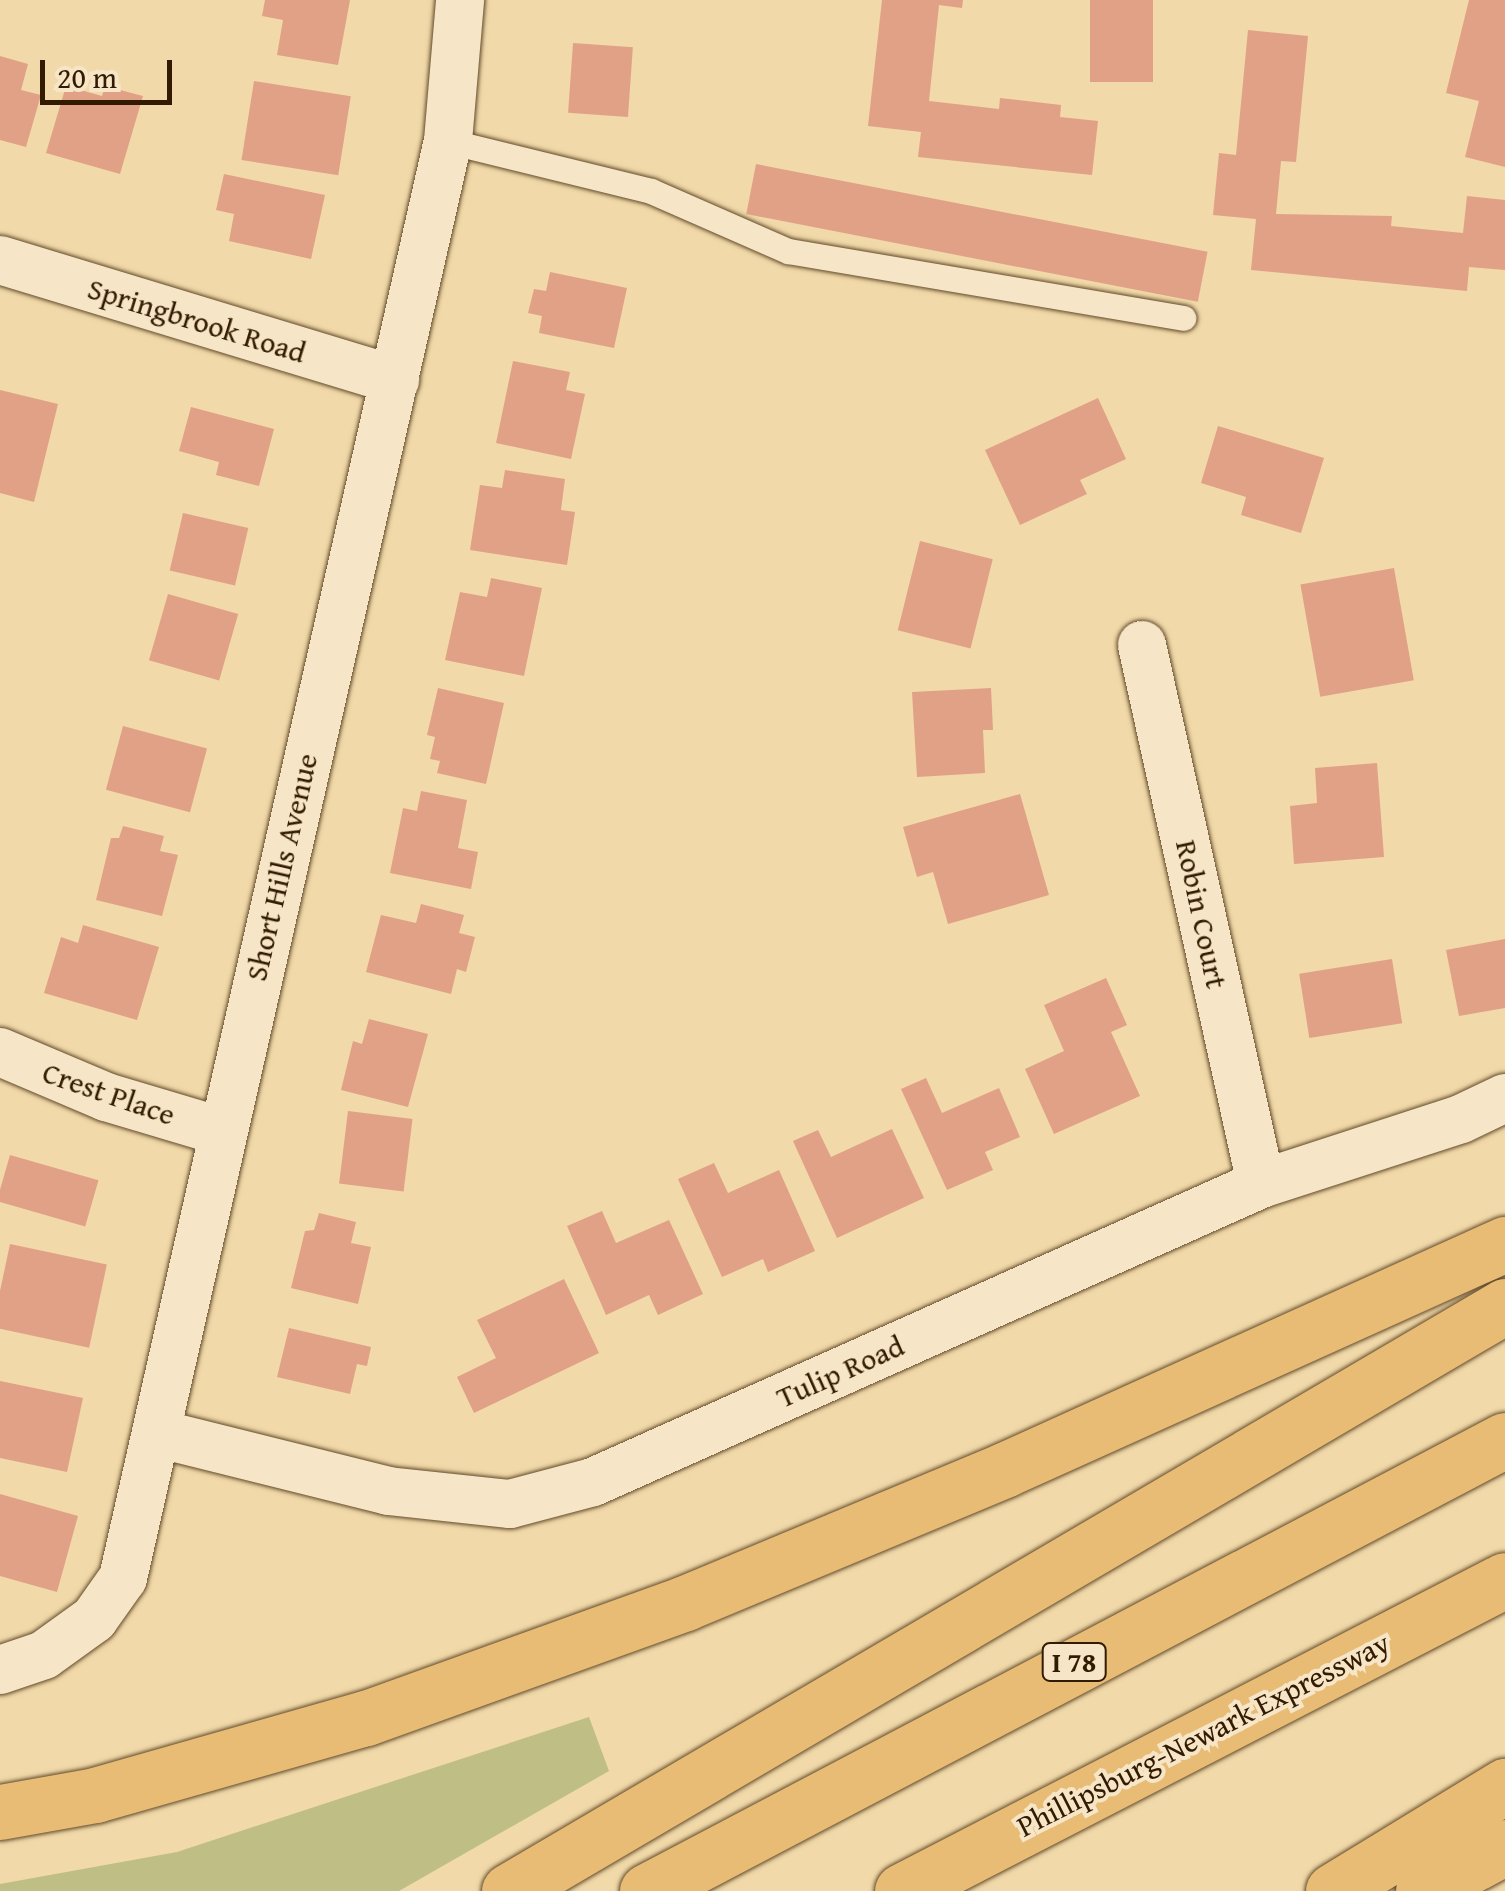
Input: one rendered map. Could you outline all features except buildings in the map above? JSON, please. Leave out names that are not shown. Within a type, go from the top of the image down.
[{"type":"highway","points":[[0,1812],[114,1790],[366,1718],[685,1603],[1004,1470],[1505,1244]]},
{"type":"highway","points":[[509,1891],[1505,1306]]},
{"type":"highway","name":"I 78","points":[[647,1891],[1505,1440]]},
{"type":"highway","name":"Phillipsburg-Newark Expressway","points":[[902,1891],[1505,1580]]},
{"type":"highway","points":[[1333,1891],[1505,1786]]},
{"type":"highway","points":[[1423,1891],[1505,1847]]},
{"type":"street","name":"Short Hills Avenue","points":[[0,1670],[44,1654],[94,1619],[123,1578],[220,1131],[448,141],[460,0]]},
{"type":"street","name":"Springbrook Road","points":[[0,260],[395,380]]},
{"type":"street","name":"Robin Court","points":[[1142,645],[1262,1184]]},
{"type":"street","name":"Crest Place","points":[[0,1052],[106,1097],[220,1131]]},
{"type":"street","name":"Tulip Road","points":[[156,1433],[388,1491],[510,1504],[592,1482],[1262,1184],[1461,1120],[1505,1098]]},
{"type":"lane","points":[[448,141],[651,190],[788,251],[1183,318]]},
{"type":"shaded area","points":[[589,1717],[609,1771],[399,1891],[0,1891],[0,1884],[177,1852]]}]
